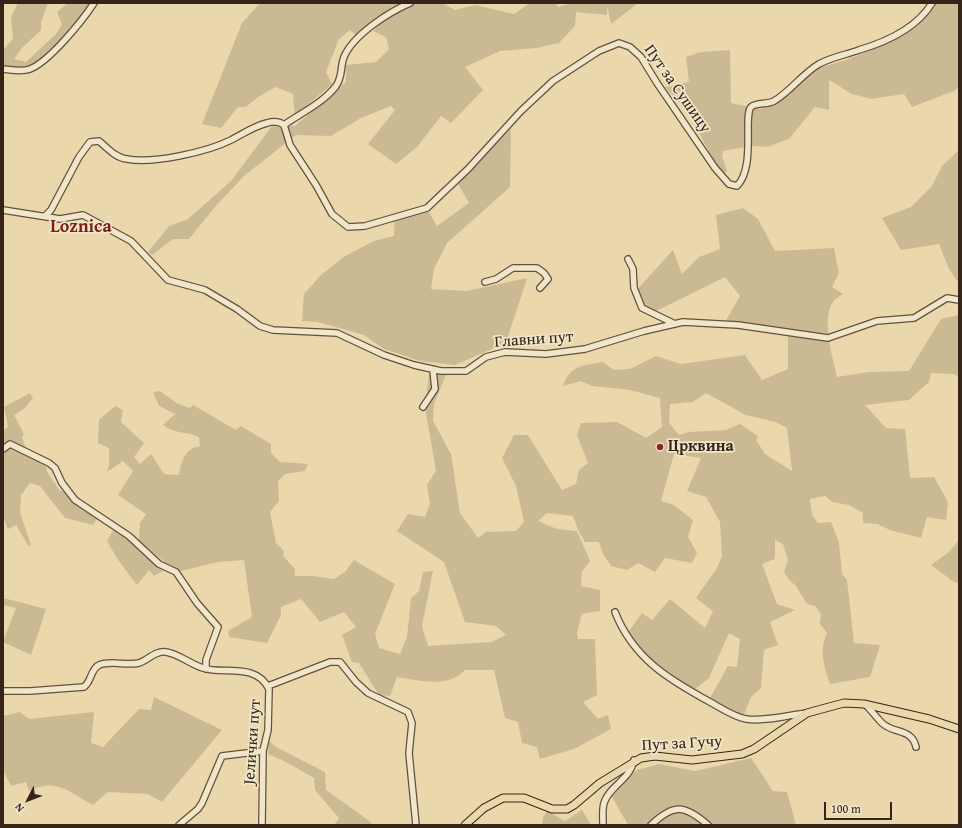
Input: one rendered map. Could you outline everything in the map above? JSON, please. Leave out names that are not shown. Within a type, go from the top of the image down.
[{"type":"main road","name":"Пут за Гучу","points":[[465,825],[484,808],[496,800],[508,797],[524,798],[552,808],[567,809],[600,783],[634,760],[647,756],[692,760],[742,754],[754,749],[806,713],[834,705],[854,703],[864,704],[929,718],[959,729]]},
{"type":"street","points":[[3,69],[32,69],[60,46],[94,3]]},
{"type":"street","points":[[45,216],[51,210],[79,157],[90,142],[99,141],[114,154],[126,159],[170,158],[230,141],[266,123],[278,122],[284,125],[325,97],[333,89],[342,75],[345,55],[364,33],[385,16],[410,3]]},
{"type":"street","name":"Пут за Сушицу","points":[[284,125],[290,145],[316,185],[332,214],[348,227],[366,226],[427,208],[468,169],[553,80],[599,51],[620,43],[630,47],[641,58],[657,84],[715,168],[729,184],[737,186],[742,181],[746,168],[749,147],[748,111],[752,106],[774,101],[809,70],[825,61],[862,50],[902,32],[919,19],[932,3]]},
{"type":"street","name":"Главни пут","points":[[3,210],[60,219],[83,215],[131,241],[168,280],[206,290],[237,309],[260,326],[274,330],[337,333],[384,355],[433,370],[466,370],[486,357],[505,352],[546,354],[585,349],[673,324],[690,322],[724,324],[828,338],[877,321],[914,318],[947,298],[959,300]]},
{"type":"street","points":[[628,259],[633,269],[634,288],[642,308],[673,324]]},
{"type":"street","points":[[485,282],[496,279],[512,268],[537,268],[544,272],[548,279],[540,288]]},
{"type":"street","points":[[423,408],[435,389],[433,370]]},
{"type":"street","points":[[3,449],[10,444],[49,462],[55,468],[62,483],[75,500],[129,536],[159,564],[176,572],[181,577],[197,603],[218,627],[206,660],[206,669]]},
{"type":"street","points":[[615,612],[621,627],[643,657],[676,682],[724,709],[748,719],[806,713]]},
{"type":"street","name":"Јелички пут","points":[[3,691],[30,692],[84,687],[88,683],[94,668],[102,664],[139,663],[165,651],[206,669],[243,671],[260,678],[268,686],[268,730],[263,751],[262,825]]},
{"type":"street","points":[[268,686],[330,662],[340,662],[356,682],[368,693],[408,712],[412,723],[409,753],[416,825]]},
{"type":"street","points":[[864,704],[882,723],[890,728],[908,733],[915,741],[916,747]]},
{"type":"street","points":[[179,825],[198,809],[202,803],[222,756],[263,751]]},
{"type":"street","points":[[603,825],[603,810],[607,796],[632,770],[634,760]]},
{"type":"street","points":[[651,825],[664,813],[679,808],[688,811],[708,825]]},
{"type":"shaded area","points":[[18,3],[48,3],[41,22],[41,30],[22,48],[14,59],[26,62],[56,34],[62,24],[57,12],[68,3],[94,3],[75,28],[32,69],[3,69],[3,50],[13,39],[11,17]]},
{"type":"shaded area","points":[[260,3],[402,3],[387,10],[358,37],[350,30],[339,39],[326,72],[332,84],[295,116],[293,94],[275,87],[258,97],[246,107],[238,107],[221,128],[202,124],[242,23]]},
{"type":"shaded area","points":[[416,3],[442,3],[455,10],[475,5],[514,14],[530,3],[556,3],[558,7],[573,3],[638,3],[611,24],[607,5],[607,15],[576,12],[575,26],[559,43],[537,48],[500,51],[465,67],[483,90],[451,123],[441,116],[417,147],[396,164],[368,144],[395,110],[391,106],[361,118],[331,136],[296,135],[244,176],[215,207],[189,239],[173,239],[152,255],[148,252],[169,226],[188,219],[231,181],[272,126],[295,126],[346,82],[346,65],[376,62],[389,49],[386,37],[373,31],[390,16]]},
{"type":"shaded area","points":[[934,3],[959,3],[959,86],[954,91],[912,107],[904,94],[871,99],[852,94],[829,80],[829,110],[815,107],[789,139],[767,147],[752,146],[723,151],[722,156],[727,171],[725,174],[714,161],[688,112],[665,87],[689,82],[686,57],[701,52],[730,50],[731,103],[760,109],[772,103],[822,67],[846,60],[881,46],[916,27]]},
{"type":"shaded area","points":[[511,129],[510,187],[447,243],[434,269],[431,289],[467,291],[527,278],[506,343],[455,365],[420,361],[384,349],[364,335],[318,322],[302,321],[304,294],[321,275],[345,256],[374,241],[394,236],[395,215],[427,209],[437,226],[469,203],[457,182]]},
{"type":"shaded area","points":[[959,150],[959,280],[957,281],[949,269],[939,244],[901,250],[882,218],[911,207],[932,186],[942,166]]},
{"type":"shaded area","points":[[743,208],[758,219],[775,251],[834,248],[839,273],[832,287],[843,294],[834,301],[828,319],[829,339],[837,377],[869,372],[909,371],[941,319],[959,315],[959,377],[954,374],[931,373],[929,382],[909,400],[865,405],[886,428],[905,429],[910,478],[934,477],[948,502],[946,520],[927,517],[921,538],[890,530],[877,524],[863,523],[863,513],[849,505],[832,502],[825,496],[810,499],[812,515],[818,523],[831,522],[839,542],[842,574],[847,580],[854,643],[880,645],[870,677],[830,684],[823,658],[823,646],[827,633],[820,624],[821,614],[815,606],[807,604],[796,586],[789,580],[784,572],[788,560],[783,544],[775,540],[775,559],[762,564],[777,604],[795,610],[770,622],[778,645],[764,650],[761,688],[751,697],[743,717],[710,698],[728,666],[737,667],[740,639],[729,633],[709,678],[694,690],[641,652],[627,634],[642,613],[652,620],[670,599],[705,628],[713,611],[696,598],[717,568],[722,556],[720,522],[706,497],[687,491],[701,458],[674,454],[661,501],[674,505],[693,520],[688,537],[697,553],[692,563],[665,558],[655,572],[638,563],[627,570],[611,566],[603,554],[599,542],[585,542],[578,530],[573,516],[547,513],[538,521],[557,529],[577,531],[590,561],[582,572],[581,586],[600,590],[600,611],[582,614],[577,633],[578,639],[595,639],[597,695],[583,702],[598,719],[608,715],[611,729],[574,749],[540,759],[537,747],[522,743],[518,722],[505,718],[494,670],[465,670],[450,680],[433,682],[397,677],[390,696],[379,695],[359,663],[352,662],[342,635],[356,627],[344,612],[320,622],[301,599],[281,607],[281,615],[267,643],[229,637],[228,631],[252,617],[244,560],[218,562],[177,572],[139,541],[140,523],[146,514],[118,495],[133,471],[123,461],[107,472],[109,465],[109,448],[98,443],[99,420],[115,406],[123,410],[121,422],[144,443],[134,457],[140,464],[151,454],[164,474],[179,475],[183,460],[187,453],[190,450],[200,446],[199,437],[172,430],[163,425],[175,414],[159,406],[153,392],[160,391],[178,404],[190,408],[193,405],[236,430],[241,426],[271,444],[271,453],[280,462],[308,464],[305,471],[285,474],[278,481],[279,501],[270,512],[276,543],[284,551],[283,556],[295,569],[295,576],[312,576],[334,579],[345,572],[354,560],[395,584],[375,634],[379,648],[400,654],[407,637],[411,598],[419,591],[423,572],[433,571],[422,626],[428,646],[491,642],[506,635],[496,626],[465,622],[444,562],[397,531],[408,514],[425,517],[430,504],[427,485],[436,471],[425,407],[429,373],[447,372],[434,404],[433,421],[451,454],[460,513],[478,538],[486,532],[516,531],[524,522],[516,486],[502,458],[514,435],[528,435],[562,490],[576,484],[579,470],[588,463],[577,435],[581,423],[617,422],[646,438],[662,427],[660,398],[630,390],[592,386],[581,381],[563,386],[566,379],[578,367],[603,362],[614,370],[630,369],[656,356],[681,364],[745,355],[762,380],[788,369],[788,333],[724,324],[740,296],[725,277],[652,313],[642,308],[635,292],[673,250],[682,274],[699,257],[720,249],[716,215]],"holes":[[[706,393],[746,415],[775,422],[787,428],[792,471],[765,454],[756,440],[758,436],[740,424],[726,430],[689,432],[679,435],[669,423],[670,404],[693,402]]]},
{"type":"shaded area","points":[[30,393],[33,398],[25,408],[14,415],[24,434],[22,437],[28,455],[46,466],[47,472],[60,491],[65,491],[78,506],[97,519],[93,525],[65,518],[40,486],[30,483],[21,495],[20,513],[31,545],[29,547],[16,525],[8,529],[3,517],[3,431],[8,427],[4,407]]},
{"type":"shaded area","points":[[114,529],[149,556],[163,571],[154,576],[149,570],[137,585],[118,560],[107,541]]},
{"type":"shaded area","points":[[959,540],[959,583],[954,582],[931,565],[949,552]]},
{"type":"shaded area","points":[[3,598],[46,609],[31,655],[3,642],[16,608],[3,605]]},
{"type":"shaded area","points":[[154,697],[222,730],[162,802],[148,794],[108,792],[93,805],[69,791],[55,786],[47,785],[29,791],[26,782],[11,786],[3,770],[3,716],[20,712],[29,719],[94,712],[91,743],[103,747],[139,709],[151,710]]},
{"type":"shaded area","points":[[269,741],[276,747],[325,772],[326,790],[371,822],[371,825],[334,825],[339,818],[315,790],[314,778],[268,754]]},
{"type":"shaded area","points":[[751,758],[773,791],[787,792],[796,825],[628,825],[608,790],[637,770],[659,764],[695,771]]},
{"type":"shaded area","points":[[582,810],[591,825],[542,825],[543,818],[547,811],[565,821]]},
{"type":"place","name":"Црквина","points":[[660,447]]},
{"type":"district","name":"Loznica","points":[[81,227]]}]
